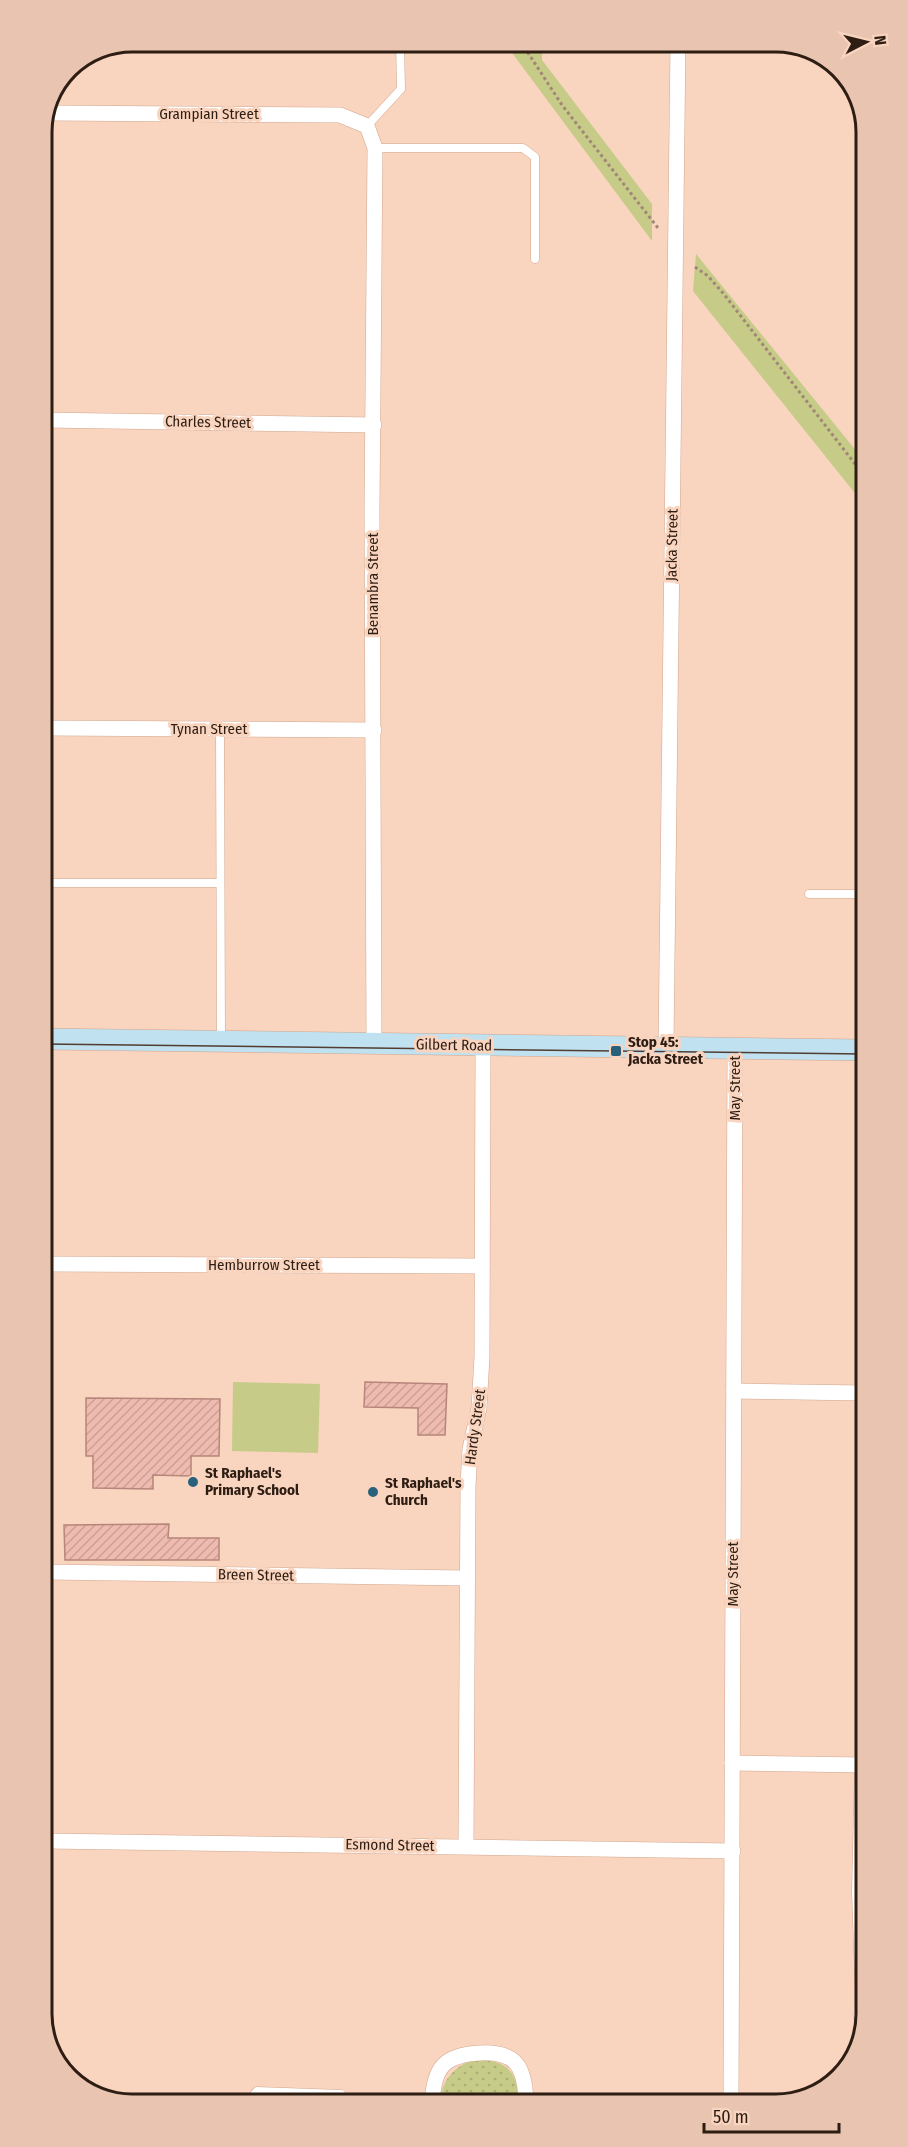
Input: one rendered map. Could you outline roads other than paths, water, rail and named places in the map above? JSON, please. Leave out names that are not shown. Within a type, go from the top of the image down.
[{"type":"street","name":"Jacka Street","points":[[666,1047],[678,53]]},
{"type":"street","name":"Grampian Street","points":[[55,113],[340,115],[367,126]]},
{"type":"street","name":"Benambra Street","points":[[367,126],[375,148],[374,1044]]},
{"type":"street","name":"Charles Street","points":[[53,420],[374,425]]},
{"type":"street","name":"Tynan Street","points":[[53,728],[374,730]]},
{"type":"street","name":"Gilbert Road","points":[[53,1039],[856,1050]]},
{"type":"street","name":"Hardy Street","points":[[466,1846],[470,1449],[479,1408],[482,1357],[483,1045]]},
{"type":"street","name":"May Street","points":[[731,2094],[735,1048]]},
{"type":"street","name":"Hemburrow Street","points":[[52,1264],[482,1266]]},
{"type":"street","points":[[734,1391],[856,1393]]},
{"type":"street","name":"Breen Street","points":[[52,1572],[467,1578]]},
{"type":"street","points":[[732,1763],[856,1764]]},
{"type":"street","name":"Esmond Street","points":[[52,1841],[733,1851]]},
{"type":"street","points":[[434,2094],[439,2070],[450,2058],[494,2053],[507,2056],[520,2067],[525,2081],[526,2094]]},
{"type":"lane","points":[[367,126],[401,89],[400,52]]},
{"type":"lane","points":[[375,148],[523,148],[535,157],[535,259]]},
{"type":"lane","points":[[220,730],[221,1041]]},
{"type":"lane","points":[[53,883],[220,883]]},
{"type":"lane","points":[[809,894],[856,894]]},
{"type":"lane","points":[[254,2094],[257,2091],[341,2094]]},
{"type":"tram line","points":[[53,1044],[856,1054]]},
{"type":"place","name":"Stop 45: Jacka Street","points":[[616,1051]]},
{"type":"place","name":"St Raphael's Primary School","points":[[193,1482]]},
{"type":"place","name":"St Raphael's Church","points":[[373,1492]]}]
